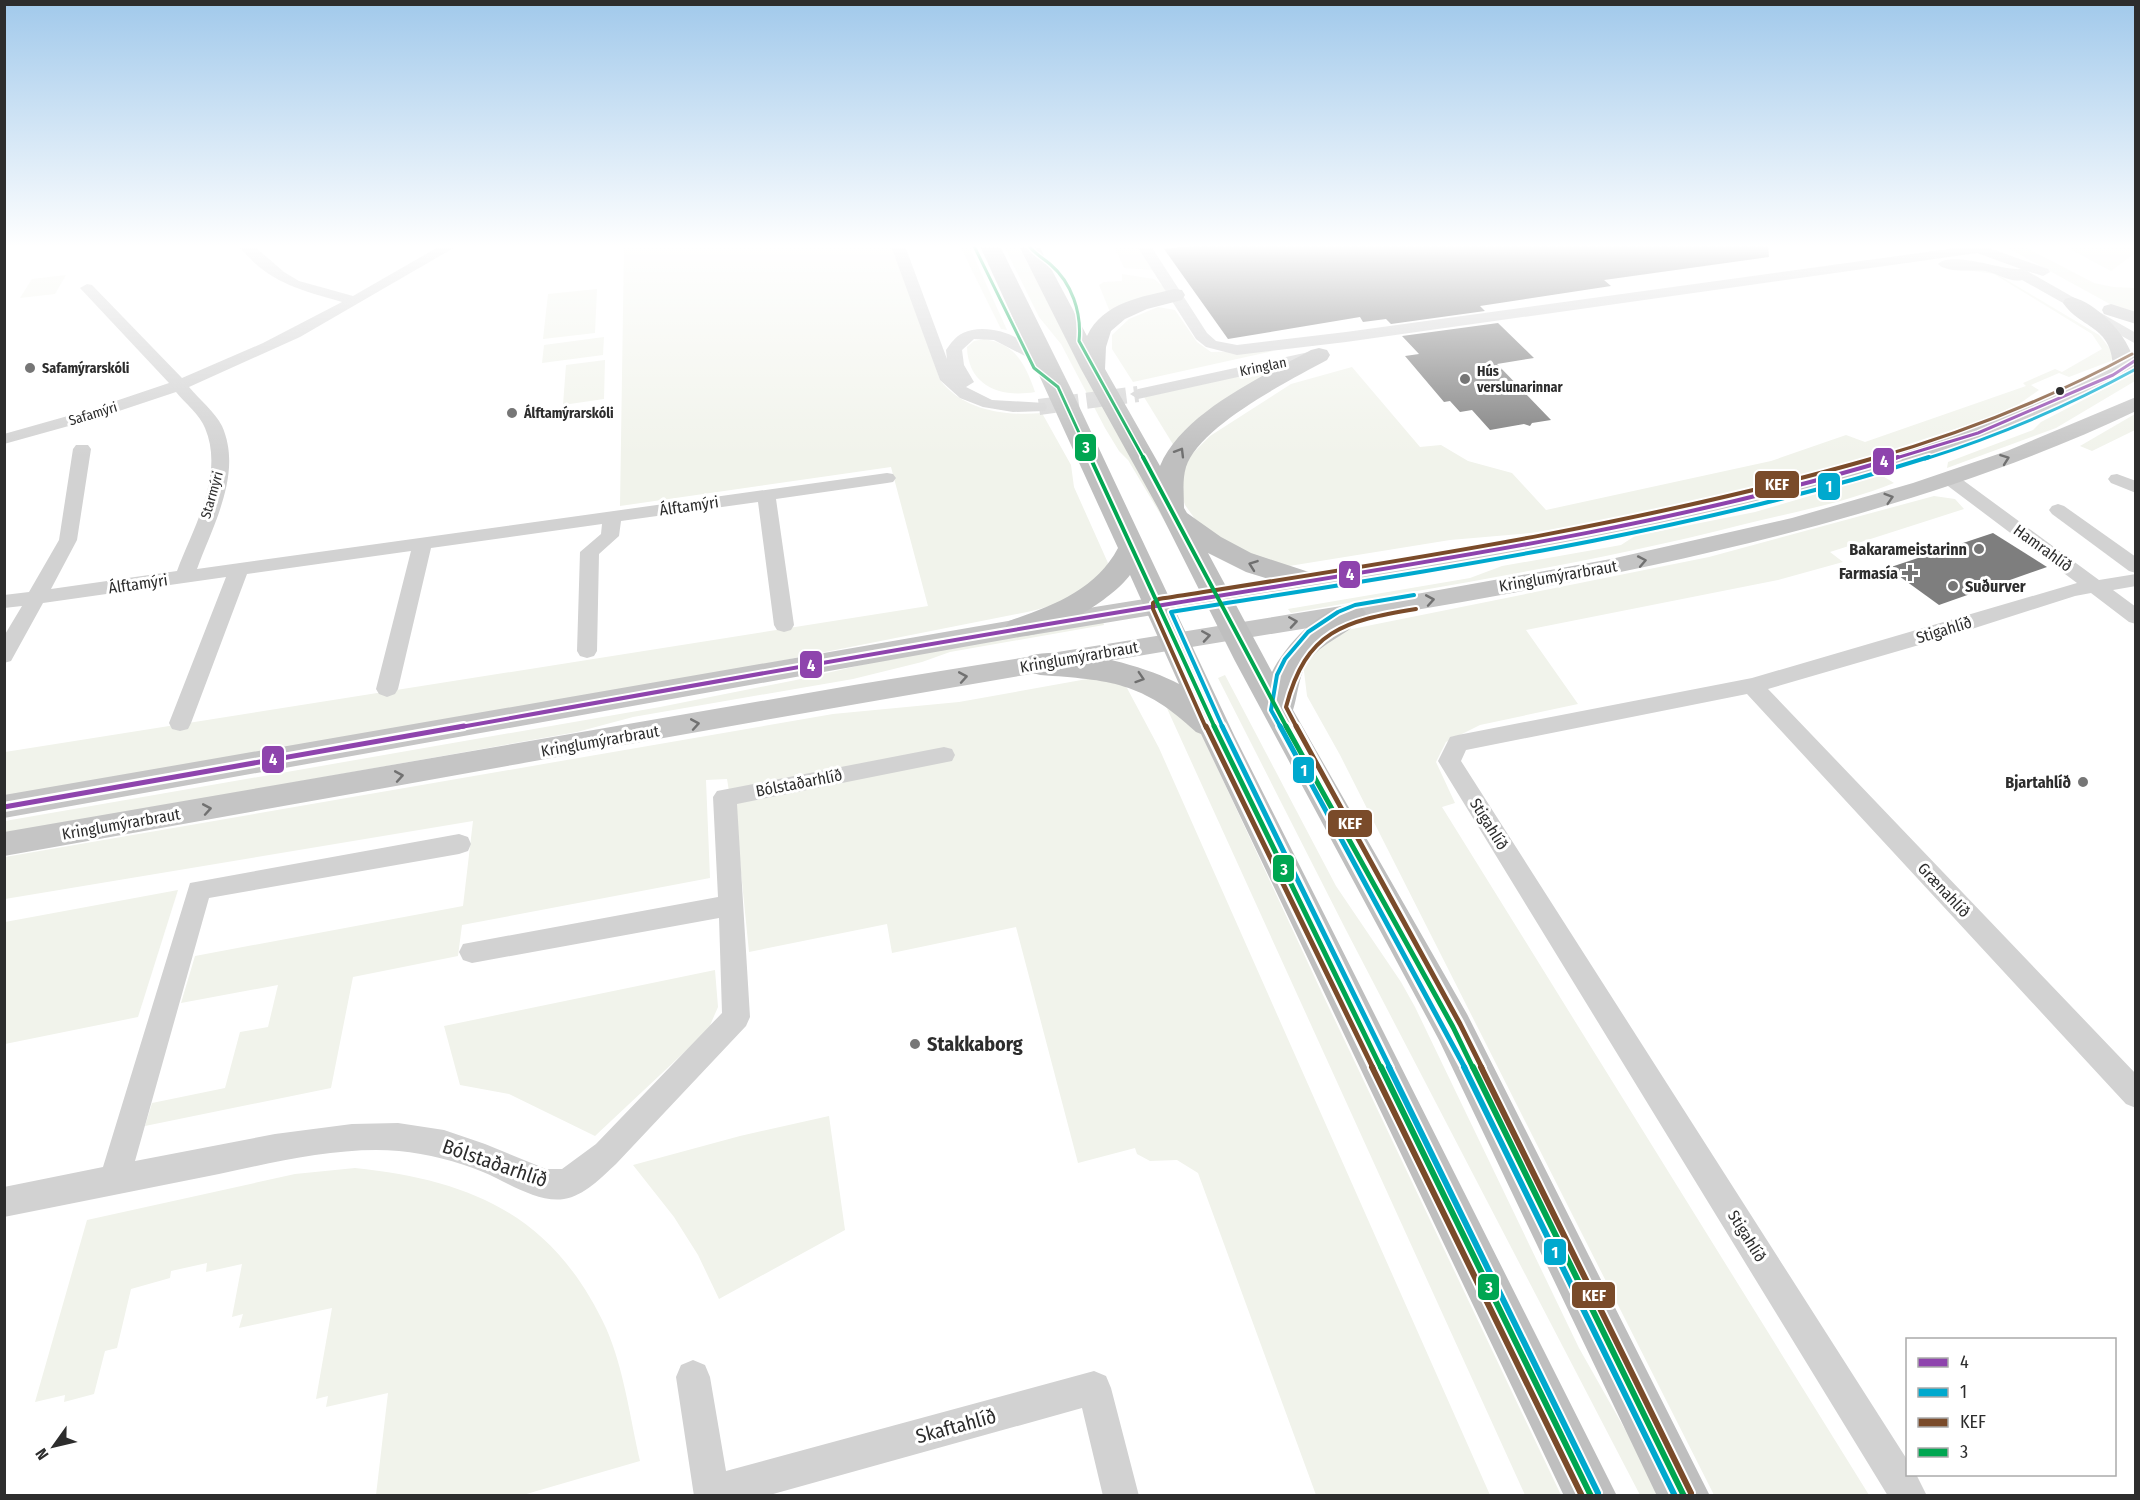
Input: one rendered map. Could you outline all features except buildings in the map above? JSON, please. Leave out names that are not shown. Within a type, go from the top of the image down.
[{"type":"highway","points":[[1015,316],[1045,398]]},
{"type":"highway","points":[[1066,316],[1173,512],[1235,632],[1453,1028],[1684,1496]]},
{"type":"highway","points":[[1094,369],[1096,340],[1109,320],[1116,316]]},
{"type":"highway","points":[[1025,351],[1045,398],[1132,548],[1177,641],[1219,737],[1591,1496]]},
{"type":"highway","points":[[1308,582],[1255,566],[1230,555],[1198,535],[1173,512],[1170,476],[1186,442],[1213,419],[1319,355]]},
{"type":"highway","points":[[1020,628],[1074,607],[1096,594],[1121,571],[1132,548]]},
{"type":"highway","points":[[1278,708],[1287,669],[1301,648],[1312,638],[1351,613]]},
{"type":"highway","points":[[1040,664],[1093,667],[1146,679],[1174,693],[1219,737]]},
{"type":"main road","points":[[4,807],[1020,628],[1308,582],[1583,534],[1745,501],[1901,459],[1978,433],[2029,414],[2129,364],[2115,337],[2088,316]]},
{"type":"main road","name":"Kringlumýrarbraut","points":[[4,844],[1040,664],[1351,613],[1654,558],[1833,515],[1950,479],[2019,454],[2136,403]]},
{"type":"main road","points":[[1950,479],[1938,467],[1942,462],[1982,446],[1984,441],[1978,433]]},
{"type":"street","points":[[114,316],[180,385]]},
{"type":"street","name":"Safamýri","points":[[4,439],[98,413],[180,385],[270,346],[323,316]]},
{"type":"street","points":[[923,316],[946,377],[957,389],[978,402],[1016,408],[1045,398]]},
{"type":"street","name":"Kringlan","points":[[1188,316],[1201,336],[1211,344],[1224,349],[1237,350],[1498,316]]},
{"type":"street","name":"Kringlan","points":[[1346,337],[1136,390],[1360,347],[1578,316]]},
{"type":"street","points":[[2094,316],[2136,340]]},
{"type":"street","name":"Kringlan","points":[[2121,316],[2136,324]]},
{"type":"street","points":[[1025,351],[1007,338],[986,334],[962,340],[954,350],[956,365],[961,377],[976,390],[1003,399],[1045,398]]},
{"type":"street","name":"Starmýri","points":[[180,385],[213,426],[221,465],[218,486],[184,578]]},
{"type":"street","points":[[4,656],[68,540],[82,449]]},
{"type":"street","name":"Álftamýri","points":[[4,602],[887,478]]},
{"type":"street","name":"Hamrahlíð","points":[[1950,479],[2136,616]]},
{"type":"street","points":[[2118,479],[2136,488]]},
{"type":"street","points":[[766,496],[784,626]]},
{"type":"street","points":[[2058,510],[2136,567]]},
{"type":"street","points":[[587,651],[591,552],[610,536],[612,516]]},
{"type":"street","points":[[387,689],[422,544]]},
{"type":"street","points":[[180,723],[239,569]]},
{"type":"street","name":"Stigahlíð","points":[[1909,1496],[1449,760],[1458,743],[1752,686],[1943,631],[2073,590],[2136,580]]},
{"type":"street","name":"Grænahlíð","points":[[1752,686],[2136,1095]]},
{"type":"street","name":"Bólstaðarhlíð","points":[[4,1202],[275,1148],[352,1138],[398,1137],[444,1144],[546,1184],[565,1184],[585,1172],[606,1154],[736,1017],[725,797],[944,755]]},
{"type":"street","points":[[114,1181],[199,890],[459,844]]},
{"type":"street","points":[[472,952],[731,905]]},
{"type":"street","points":[[693,1377],[712,1494]]},
{"type":"street","name":"Skaftahlíð","points":[[712,1494],[1094,1388],[1121,1496]]},
{"type":"shaded area","points":[[546,316],[596,316],[595,333],[543,339]]},
{"type":"shaded area","points":[[623,316],[918,316],[940,380],[961,399],[973,405],[1000,412],[1042,413],[1071,465],[1074,487],[1108,563],[1102,574],[1085,590],[1062,602],[1027,612],[473,722],[5,797],[5,752],[928,606],[891,467],[620,506]]},
{"type":"shaded area","points":[[995,316],[1001,316],[1007,330],[1001,329]]},
{"type":"shaded area","points":[[1056,316],[1189,562],[1128,460],[1119,451],[1105,428],[1061,344],[1039,317]]},
{"type":"shaded area","points":[[1136,316],[1179,316],[1197,342],[1211,352],[1273,351],[1133,382],[1112,349],[1112,335],[1129,319]]},
{"type":"shaded area","points":[[2063,316],[2067,316],[2099,335],[2114,354],[2111,361],[2069,377],[2059,373],[2031,385],[2039,390],[2019,404],[1985,419],[1845,465],[1617,519],[1531,533],[1450,540],[1283,567],[1248,559],[1195,519],[1185,505],[1180,490],[1184,462],[1210,436],[1291,384],[1352,367],[1420,447],[1441,445],[1468,461],[1512,473],[1546,510],[1771,461],[1846,435],[1865,442],[2026,386],[2023,383],[2055,369],[2062,372],[2102,349],[2092,334]]},
{"type":"shaded area","points":[[604,337],[603,355],[542,363],[544,345]]},
{"type":"shaded area","points":[[984,339],[1004,345],[1018,357],[1035,392],[998,391],[980,380],[973,371],[967,347],[974,341]]},
{"type":"shaded area","points":[[605,360],[604,399],[563,405],[566,365]]},
{"type":"shaded area","points":[[1289,365],[1174,446],[1144,397]]},
{"type":"shaded area","points":[[2135,373],[2135,381],[2056,428],[1947,468],[1948,462],[2033,430],[2041,422]]},
{"type":"shaded area","points":[[2135,414],[2135,430],[2092,451],[2080,446]]},
{"type":"shaded area","points":[[1881,475],[1894,483],[1837,502],[1685,539],[1573,562],[1291,613],[1288,609],[1470,578],[1502,566],[1621,545],[1635,536],[1755,512]]},
{"type":"shaded area","points":[[1934,496],[1955,499],[1964,509],[1830,552],[1843,562],[1778,580],[1526,630],[1578,704],[1480,725],[1446,742],[1436,762],[1455,803],[1442,807],[1869,1495],[1714,1495],[1340,755],[1307,696],[1303,663],[1342,631],[1709,557]]},
{"type":"shaded area","points":[[1102,618],[1104,625],[950,652],[922,662],[853,679],[633,717],[577,732],[5,834],[5,821],[660,707],[801,679],[896,657]]},
{"type":"shaded area","points":[[1225,675],[1336,886],[1401,982],[1415,1007],[1579,1348],[1662,1495],[1640,1495],[1346,930],[1218,678]]},
{"type":"shaded area","points":[[1087,679],[1113,681],[1127,688],[1159,748],[1490,1495],[1316,1495],[1198,1173],[1177,1160],[1150,1161],[1137,1154],[1135,1148],[1078,1163],[1016,927],[892,953],[887,924],[749,952],[739,852],[727,779],[706,780],[710,878],[462,925],[458,956],[353,977],[331,1088],[145,1126],[152,1103],[225,1088],[240,1032],[268,1027],[278,985],[181,1003],[195,956],[463,906],[473,821],[5,899],[5,857],[833,714],[959,702]]},
{"type":"shaded area","points":[[1160,693],[1194,718],[1561,1495],[1525,1495]]},
{"type":"shaded area","points":[[178,890],[138,1017],[5,1044],[5,922]]},
{"type":"shaded area","points":[[715,970],[718,1007],[708,1030],[595,1136],[509,1094],[460,1085],[444,1026]]},
{"type":"shaded area","points":[[829,1116],[845,1230],[719,1299],[698,1255],[674,1217],[633,1165],[740,1136]]},
{"type":"shaded area","points":[[355,1168],[436,1182],[472,1194],[505,1210],[535,1231],[561,1257],[585,1289],[606,1328],[622,1377],[640,1461],[523,1495],[376,1495],[388,1393],[326,1407],[328,1396],[316,1399],[332,1308],[239,1328],[243,1314],[232,1317],[242,1264],[206,1272],[207,1263],[171,1271],[170,1278],[131,1289],[117,1348],[105,1351],[94,1394],[64,1402],[65,1395],[35,1402],[87,1220],[295,1174]]},
{"type":"tunnel","points":[[1039,407],[1138,394]]},
{"type":"transit line","name":"3","points":[[1008,316],[1034,368],[1058,387],[1219,737],[1591,1496]]},
{"type":"transit line","name":"3","points":[[1079,316],[1079,341],[1171,508],[1250,661],[1453,1027],[1684,1496]]},
{"type":"transit line","name":"KEF","points":[[1582,1496],[1212,740],[1153,609],[1153,603],[1159,599],[1403,560],[1565,531],[1646,515],[1806,477],[1933,440],[2015,411],[2094,375],[2132,354]]},
{"type":"transit line","name":"4","points":[[4,807],[1020,628],[1474,554],[1690,513],[1810,484],[1978,433],[2113,375],[2136,360]]},
{"type":"transit line","name":"1","points":[[1598,1493],[1226,734],[1171,612],[1576,544],[1657,528],[1817,490],[1900,467],[1981,440],[2060,408],[2136,369]]},
{"type":"transit line","name":"1","points":[[1414,595],[1355,605],[1338,612],[1308,632],[1285,659],[1277,675],[1272,692],[1271,710],[1446,1030],[1675,1496]]},
{"type":"transit line","name":"KEF","points":[[1416,609],[1349,624],[1331,633],[1315,645],[1302,661],[1293,681],[1286,707],[1460,1024],[1691,1493]]},
{"type":"place","name":"Safamýrarskóli","points":[[30,368]]},
{"type":"place","name":"Hús verslunarinnar","points":[[1465,379]]},
{"type":"place","name":"Álftamýrarskóli","points":[[512,413]]},
{"type":"place","name":"Bakarameistarinn","points":[[1979,549]]},
{"type":"place","name":"Farmasía","points":[[1910,573]]},
{"type":"place","name":"Suðurver","points":[[1953,586]]},
{"type":"place","name":"Bjartahlíð","points":[[2083,782]]},
{"type":"place","name":"Stakkaborg","points":[[915,1044]]}]
